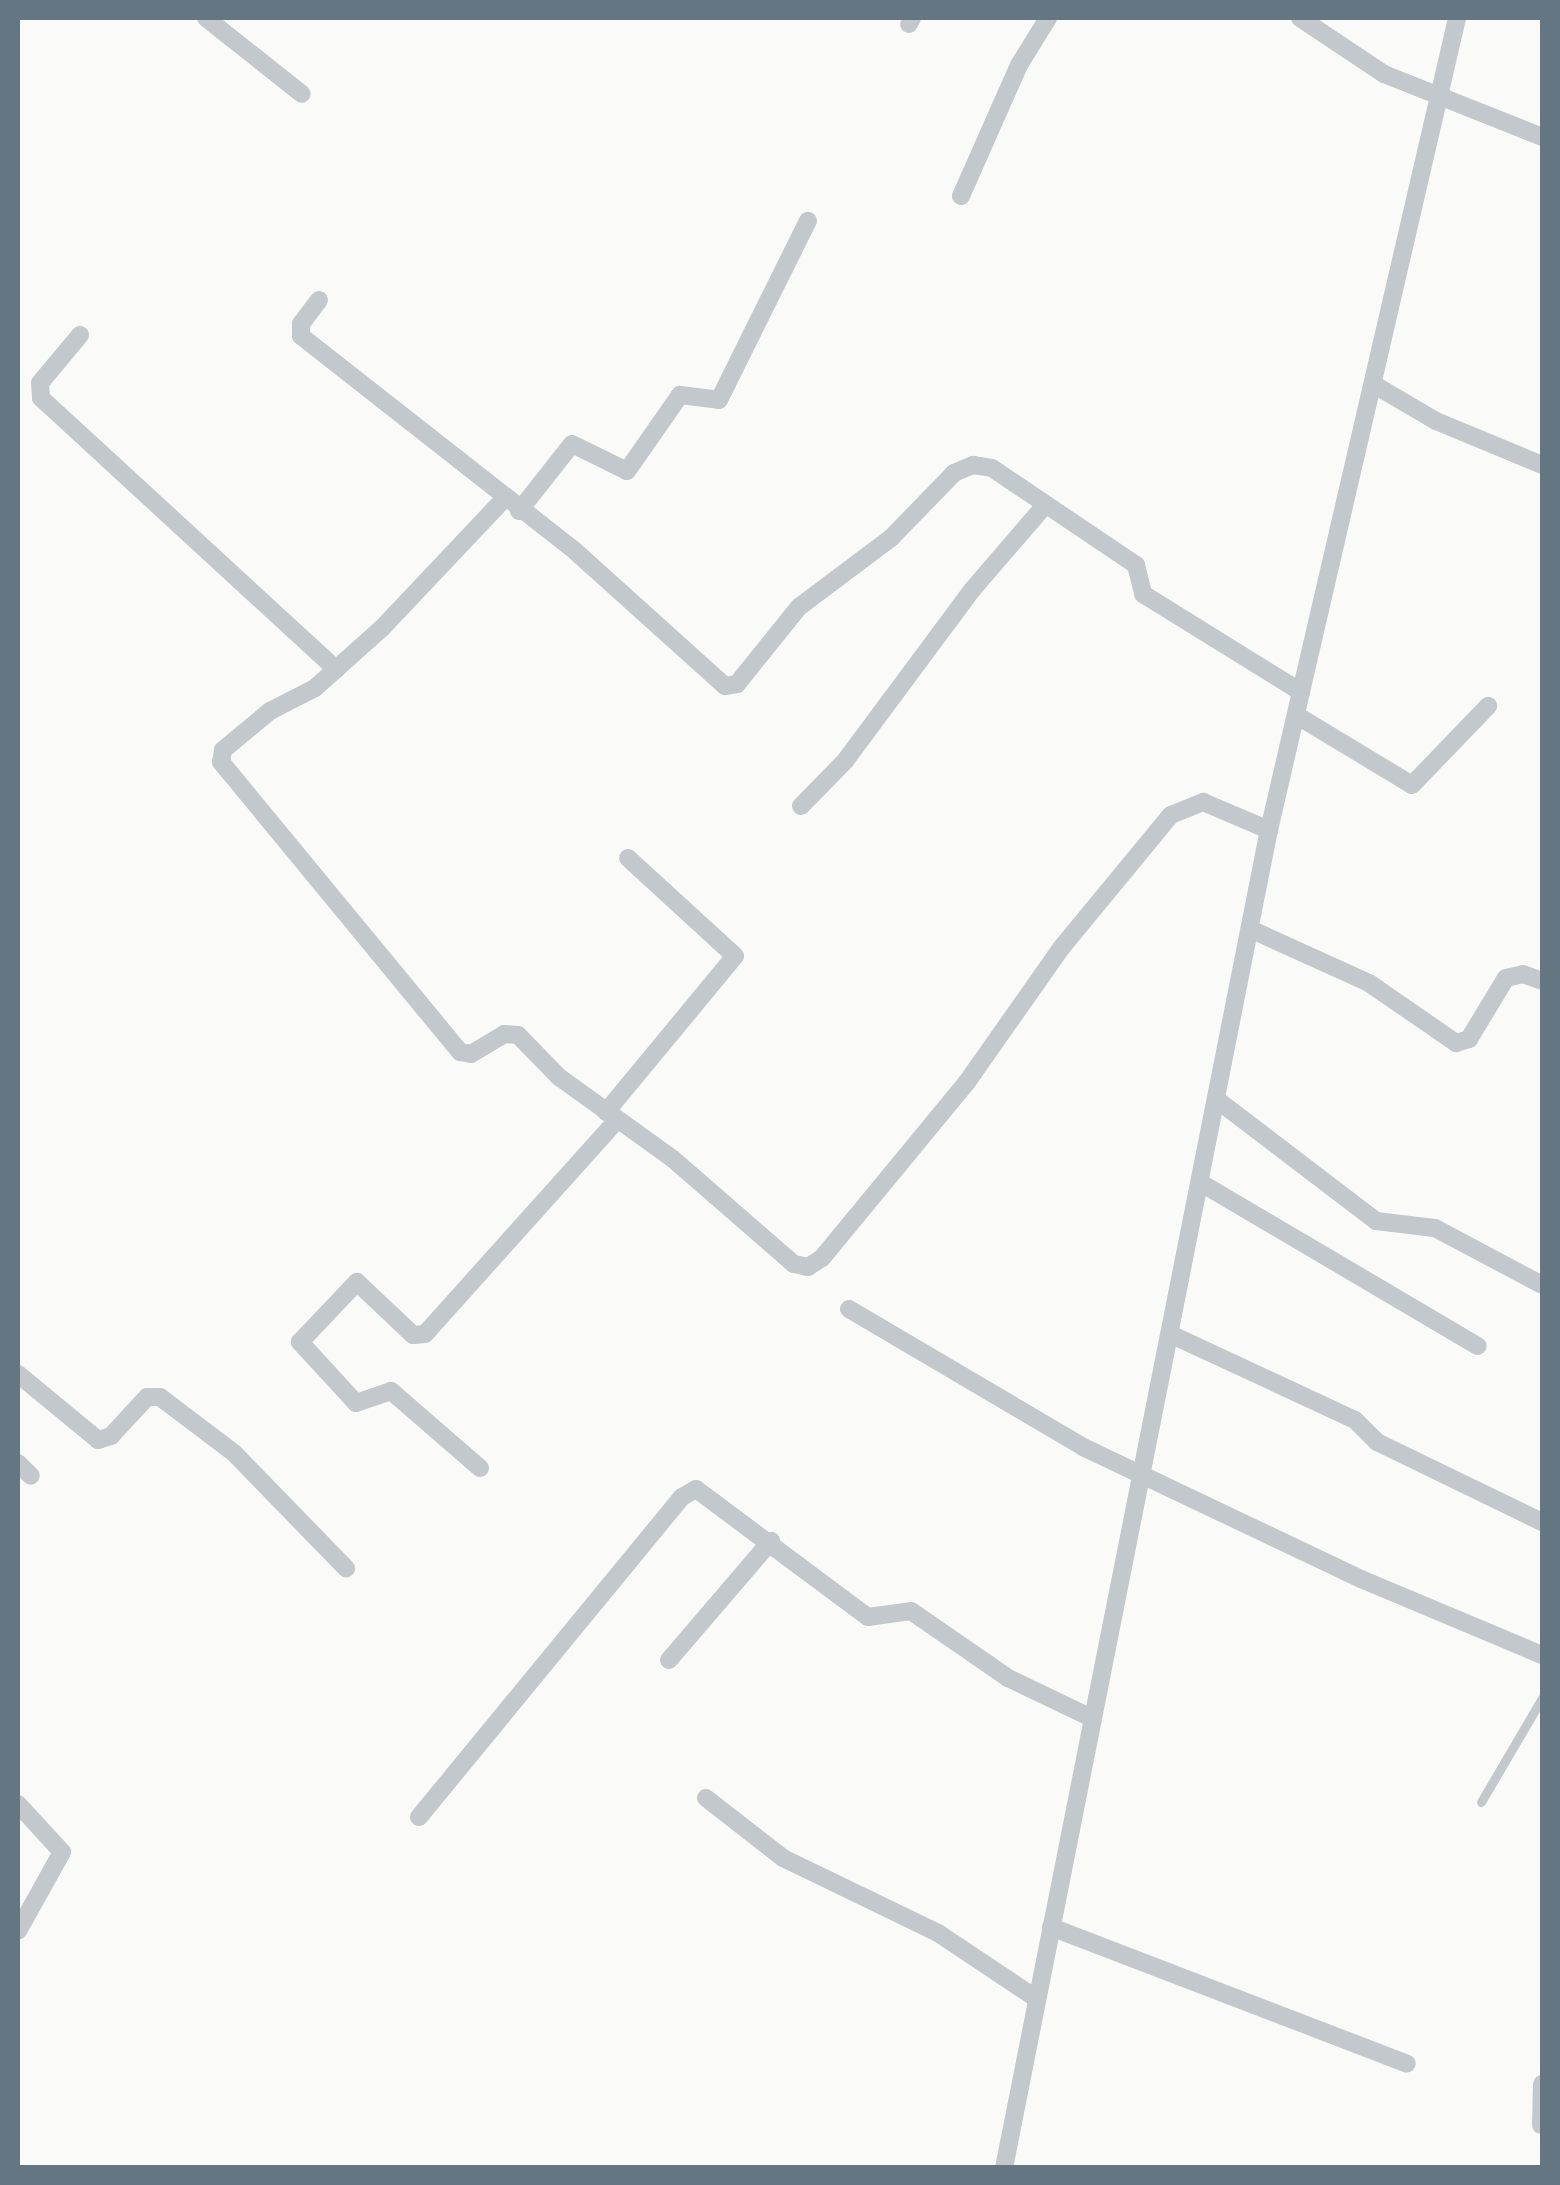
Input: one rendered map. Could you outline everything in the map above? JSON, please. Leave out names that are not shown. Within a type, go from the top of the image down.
[{"type":"street","points":[[206,18],[302,94]]},
{"type":"street","points":[[961,196],[1018,65],[1048,18]]},
{"type":"street","points":[[1300,18],[1384,74],[1439,100],[1542,138]]},
{"type":"street","points":[[1004,2168],[1092,1718],[1146,1472],[1269,830],[1457,18]]},
{"type":"street","points":[[808,221],[719,400],[680,394],[626,471],[572,444],[336,669],[223,750],[224,767],[460,1052],[471,1054],[514,1033],[794,1264],[814,1265],[966,1082],[1062,947],[1172,814],[1203,802],[1269,830]]},
{"type":"street","points":[[320,300],[300,324],[301,336],[511,505],[575,551],[686,656],[732,687],[799,607],[890,538],[954,472],[973,464],[992,468],[1136,565],[1143,594],[1302,692]]},
{"type":"street","points":[[80,335],[40,382],[41,398],[336,669]]},
{"type":"street","points":[[1373,384],[1436,420],[1542,465]]},
{"type":"street","points":[[801,806],[845,761],[962,602],[1045,505]]},
{"type":"street","points":[[1296,715],[1412,786],[1488,706]]},
{"type":"street","points":[[480,1468],[391,1390],[356,1404],[302,1340],[357,1282],[413,1335],[426,1334],[612,1116],[736,956],[628,858]]},
{"type":"street","points":[[1250,929],[1369,983],[1456,1043],[1469,1039],[1506,978],[1523,974],[1542,981]]},
{"type":"street","points":[[1216,1099],[1376,1221],[1435,1228],[1542,1285]]},
{"type":"street","points":[[1200,1183],[1478,1346]]},
{"type":"street","points":[[849,1309],[1068,1440],[1146,1472],[1361,1579],[1542,1656]]},
{"type":"street","points":[[1172,1335],[1355,1420],[1377,1442],[1542,1522]]},
{"type":"street","points":[[18,1374],[98,1440],[111,1436],[147,1398],[160,1397],[234,1453],[346,1568]]},
{"type":"street","points":[[419,1817],[690,1490],[706,1490],[868,1616],[911,1611],[1008,1678],[1092,1718]]},
{"type":"street","points":[[669,1660],[771,1541]]},
{"type":"street","points":[[706,1798],[783,1858],[938,1934],[1037,1999]]},
{"type":"street","points":[[18,1804],[62,1852],[18,1931]]},
{"type":"street","points":[[1050,1928],[1407,2064]]},
{"type":"street","points":[[1542,2084],[1542,2125]]},
{"type":"lane","points":[[1481,1802],[1542,1698]]}]
